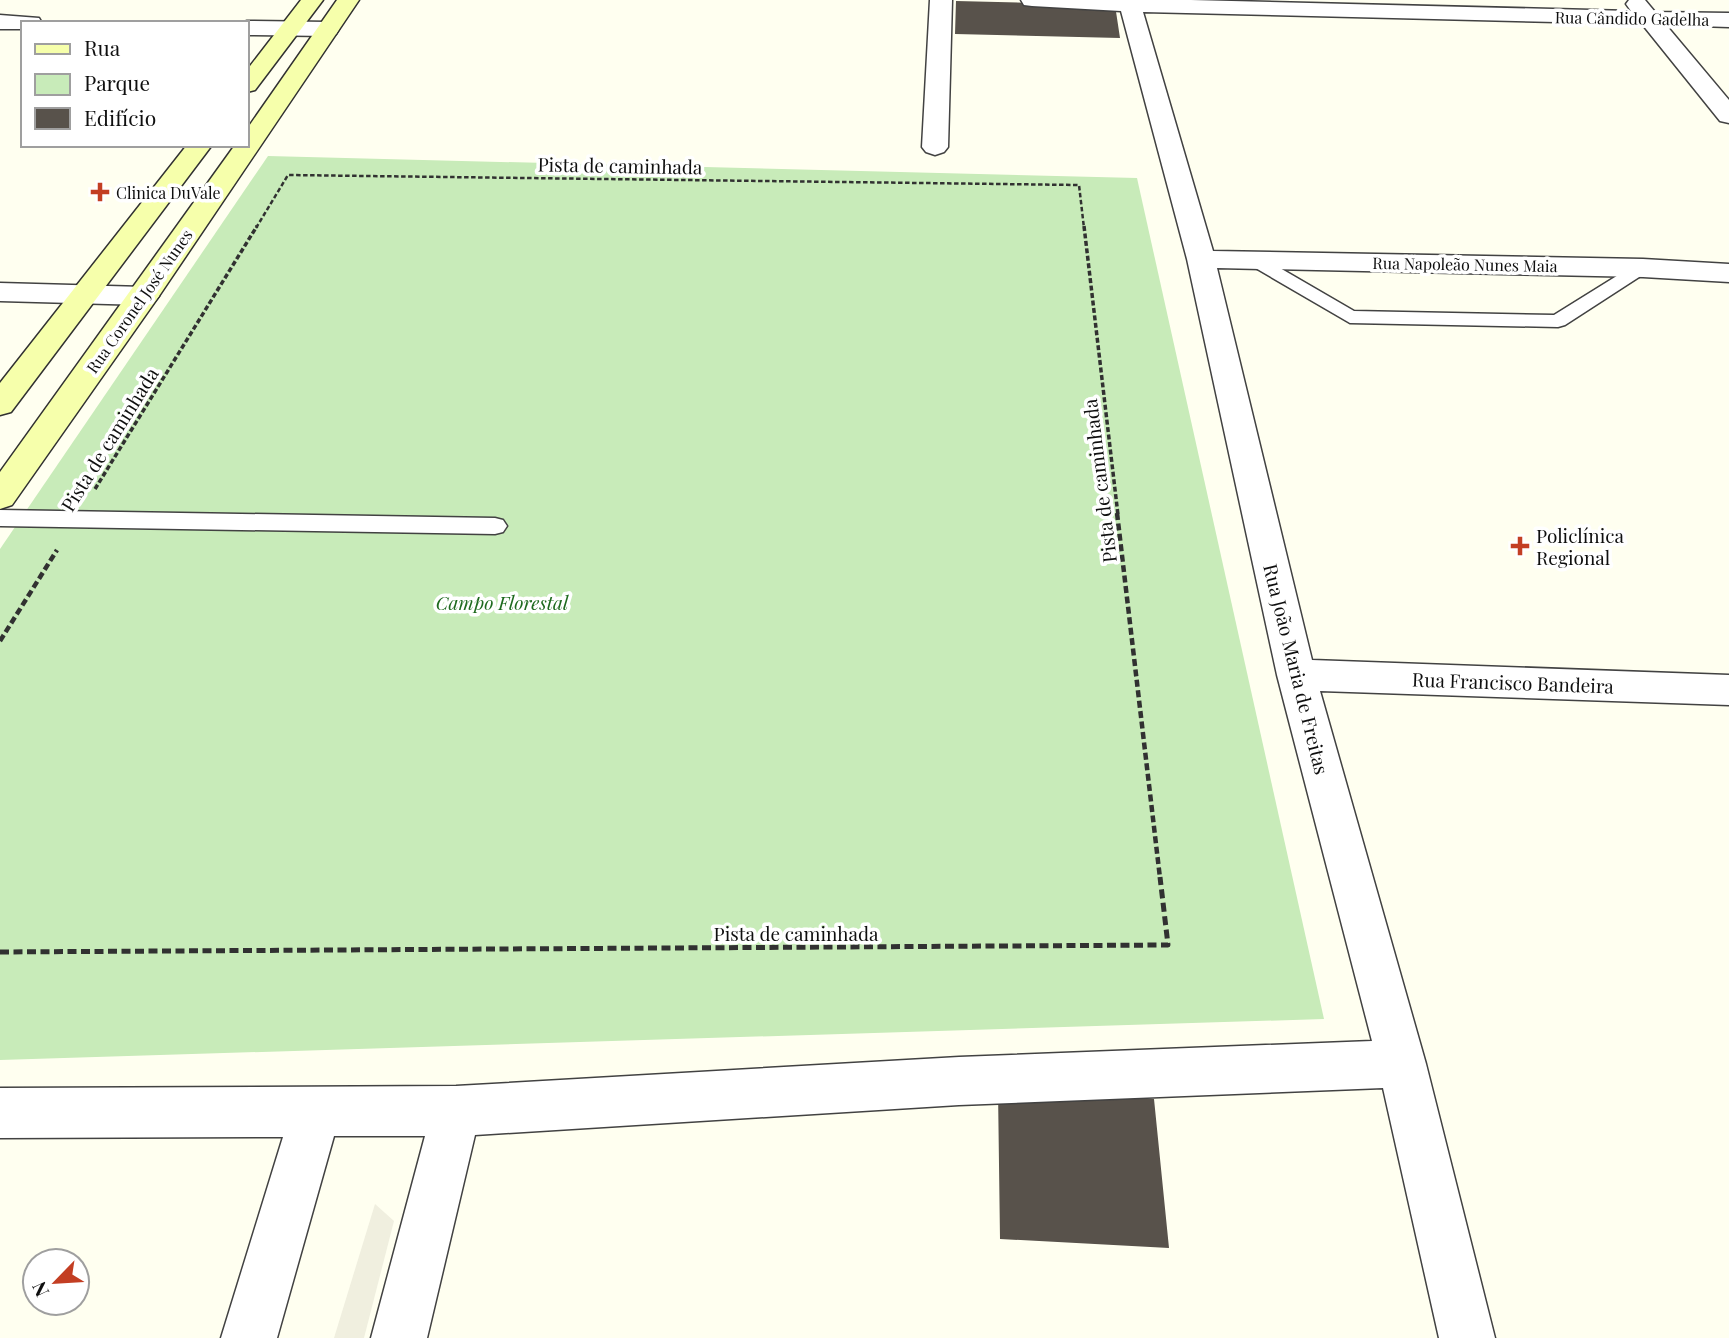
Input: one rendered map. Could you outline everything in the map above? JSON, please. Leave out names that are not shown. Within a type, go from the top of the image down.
[{"type":"street","points":[[248,84],[312,0]]},
{"type":"street","name":"Rua Coronel José Nunes","points":[[248,145],[348,0]]},
{"type":"street","points":[[935,147],[941,0]]},
{"type":"street","name":"Rua Cândido Gadelha","points":[[1032,0],[1729,20]]},
{"type":"street","points":[[1633,0],[1729,116]]},
{"type":"street","name":"Rua João Maria de Freitas","points":[[1130,3],[1201,259],[1296,675],[1402,1064],[1467,1338]]},
{"type":"street","points":[[0,22],[21,23]]},
{"type":"street","points":[[248,28],[328,29]]},
{"type":"street","points":[[0,405],[198,147]]},
{"type":"street","name":"Rua Coronel José Nunes","points":[[0,497],[247,147]]},
{"type":"street","name":"Rua Napoleão Nunes Maia","points":[[1201,259],[1643,268],[1729,273]]},
{"type":"street","points":[[0,292],[144,296]]},
{"type":"street","name":"Rua Francisco Bandeira","points":[[1296,675],[1729,690]]},
{"type":"street","points":[[0,1113],[456,1111],[959,1081],[1402,1064]]},
{"type":"street","points":[[249,1338],[316,1111]]},
{"type":"street","points":[[399,1338],[456,1111]]},
{"type":"lane","points":[[1254,259],[1350,317],[1558,321],[1643,268]]},
{"type":"lane","points":[[0,518],[75,522],[495,526]]},
{"type":"path","name":"Pista de caminhada","points":[[0,641],[288,175],[1079,185],[1168,945],[0,952]]},
{"type":"green space","name":"Campo Florestal","points":[[268,156],[1137,178],[1324,1019],[0,1060],[0,549]]},
{"type":"shaded area","points":[[375,1204],[394,1221],[364,1338],[334,1338]]},
{"type":"building","points":[[956,1],[1115,5],[1120,38],[955,34]]},
{"type":"building","points":[[998,1090],[1154,1099],[1169,1248],[1000,1239]]},
{"type":"place","name":"Clinica DuVale","points":[[100,192]]},
{"type":"place","name":"Policlínica Regional","points":[[1520,546]]}]
